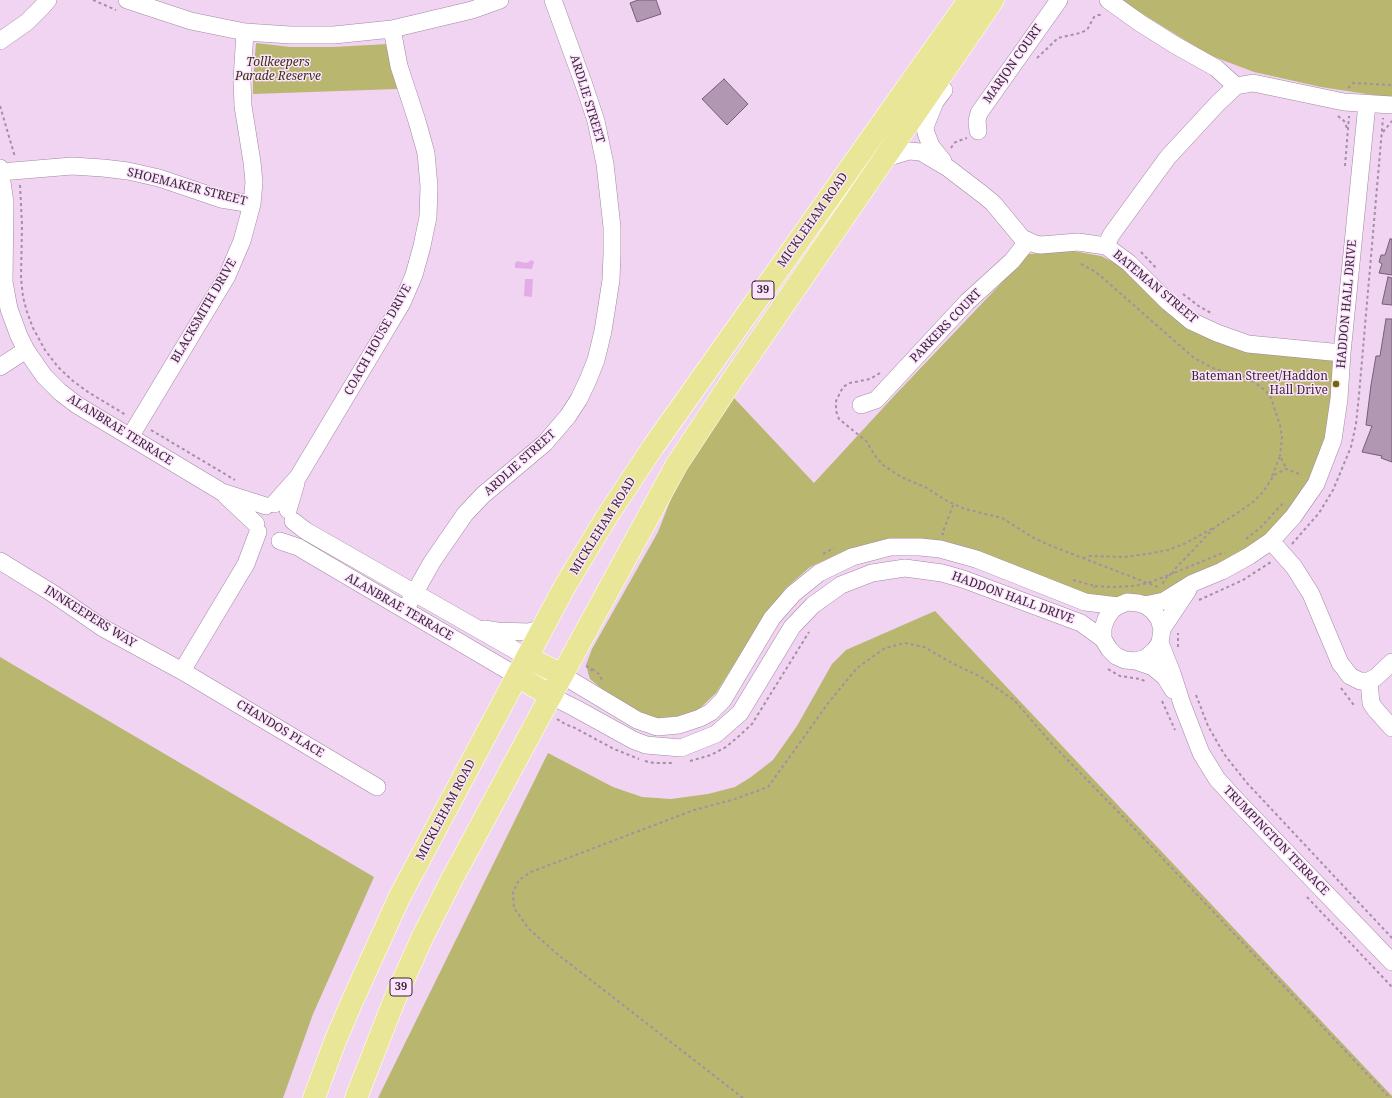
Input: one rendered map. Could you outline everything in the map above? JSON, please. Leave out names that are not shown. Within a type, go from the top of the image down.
[{"type":"main road","name":"MICKLEHAM ROAD","points":[[314,1098],[348,1011],[399,898],[527,657],[606,518],[653,447],[969,0]]},
{"type":"main road","name":"MICKLEHAM ROAD","points":[[356,1098],[394,1001],[422,938],[459,866],[677,464],[733,378],[993,0]]},
{"type":"main road","points":[[527,657],[562,675]]},
{"type":"main road","points":[[517,676],[551,696]]},
{"type":"street","points":[[0,41],[26,22],[48,0]]},
{"type":"street","points":[[127,0],[191,21],[245,32],[290,35],[334,35],[392,30],[472,10],[500,0]]},
{"type":"street","name":"ARDLIE STREET","points":[[405,610],[448,538],[465,514],[483,495],[545,443],[568,416],[579,399],[596,360],[603,331],[610,280],[612,241],[610,196],[606,164],[596,121],[553,0]]},
{"type":"street","points":[[1000,0],[985,30],[935,102],[927,119],[926,133],[931,146],[950,161],[993,203],[1027,242]]},
{"type":"street","name":"MARJON COURT","points":[[978,131],[977,121],[979,113],[1059,0]]},
{"type":"street","points":[[1107,8],[1140,23],[1216,68],[1236,86]]},
{"type":"street","name":"COACH HOUSE DRIVE","points":[[280,510],[298,477],[402,303],[414,274],[422,246],[428,217],[429,186],[426,153],[399,66],[392,30]]},
{"type":"street","name":"BLACKSMITH DRIVE","points":[[130,437],[226,276],[242,241],[252,204],[254,182],[243,106],[242,80],[245,32]]},
{"type":"street","points":[[1106,246],[1111,235],[1168,157],[1218,103],[1236,86],[1253,83],[1354,110],[1392,105]]},
{"type":"street","name":"HADDON HALL DRIVE","points":[[1145,605],[1164,601],[1165,595],[1222,571],[1250,556],[1271,541],[1293,517],[1316,484],[1333,440],[1339,399],[1354,110]]},
{"type":"street","points":[[883,160],[901,153],[915,151],[950,161]]},
{"type":"street","name":"SHOEMAKER STREET","points":[[1,170],[72,166],[128,171],[159,178],[221,198],[252,204]]},
{"type":"street","name":"ALANBRAE TERRACE","points":[[1,170],[5,203],[6,232],[4,282],[9,309],[26,350],[44,376],[60,392],[77,405],[222,492],[266,534],[298,547],[517,676]]},
{"type":"street","name":"BATEMAN STREET","points":[[1027,242],[1042,246],[1078,242],[1106,246],[1129,263],[1168,302],[1191,321],[1217,334],[1248,344],[1342,353]]},
{"type":"street","name":"PARKERS COURT","points":[[861,405],[876,400],[967,302],[1012,261],[1027,242]]},
{"type":"street","points":[[0,367],[26,350]]},
{"type":"street","name":"ALANBRAE TERRACE","points":[[222,492],[280,510],[306,532],[527,657]]},
{"type":"street","points":[[280,510],[293,528],[290,534],[286,538],[266,534],[258,514],[280,510]]},
{"type":"street","points":[[182,671],[246,564],[266,534]]},
{"type":"street","points":[[1271,541],[1294,568],[1310,594],[1340,663],[1350,676],[1360,681],[1369,681],[1376,677],[1392,662]]},
{"type":"street","name":"HADDON HALL DRIVE","points":[[562,675],[637,720],[658,727],[679,725],[696,720],[711,712],[723,700],[772,618],[793,594],[819,573],[852,556],[890,547],[940,549],[976,559],[1085,602],[1118,606]]},
{"type":"street","name":"INNKEEPERS WAY","points":[[0,561],[52,593],[103,628],[182,671]]},
{"type":"street","name":"HADDON HALL DRIVE","points":[[551,696],[639,743],[681,748],[716,734],[740,713],[792,627],[813,605],[841,585],[872,573],[905,568],[942,573],[963,579],[1081,623],[1103,639]]},
{"type":"street","points":[[1161,636],[1159,619],[1153,611],[1145,605],[1138,603],[1127,602],[1112,610],[1106,618],[1103,628],[1103,639],[1109,649],[1116,656],[1126,660],[1136,661],[1146,658],[1154,651],[1161,636],[1172,612],[1193,583]]},
{"type":"street","points":[[478,628],[497,631],[529,632],[543,628]]},
{"type":"street","name":"TRUMPINGTON TERRACE","points":[[1161,636],[1182,704],[1201,754],[1218,779],[1238,802],[1392,962]]},
{"type":"street","name":"TRUMPINGTON TERRACE","points":[[1136,661],[1153,667],[1153,677],[1165,677],[1182,704]]},
{"type":"street","name":"CHANDOS PLACE","points":[[182,671],[377,787]]},
{"type":"street","points":[[1369,681],[1371,703],[1375,710],[1392,728]]},
{"type":"path","points":[[1037,58],[1058,38],[1080,34],[1086,30],[1094,17],[1107,8]]},
{"type":"path","points":[[1354,110],[1346,89],[1353,83],[1392,84]]},
{"type":"path","points":[[1348,131],[1344,121],[1334,114],[1354,110],[1392,120],[1381,134]]},
{"type":"path","points":[[950,161],[951,149],[954,143],[969,138],[978,131]]},
{"type":"path","points":[[1140,252],[1160,272]]},
{"type":"path","points":[[1081,264],[1096,272],[1194,358],[1215,369],[1250,379],[1266,391],[1271,398],[1280,425],[1282,437],[1280,456],[1263,492],[1253,502],[1215,527],[1186,543],[1168,550],[1124,557],[1090,556],[1083,558]]},
{"type":"path","points":[[1180,291],[1200,307],[1216,315]]},
{"type":"path","points":[[881,372],[870,379],[850,383],[843,387],[836,401],[836,411],[839,419],[866,441],[883,466],[901,477],[925,487],[947,501],[965,509],[1002,518],[1043,542],[1156,586],[1165,595]]},
{"type":"path","points":[[1280,456],[1287,470],[1302,477],[1305,470]]},
{"type":"path","points":[[1270,479],[1274,475],[1287,470]]},
{"type":"path","points":[[1244,541],[1277,512],[1286,499]]},
{"type":"path","points":[[1172,574],[1174,570],[1215,527]]},
{"type":"path","points":[[1165,595],[1164,580],[1169,576],[1226,551]]},
{"type":"path","points":[[1095,586],[1135,586],[1169,576]]},
{"type":"path","points":[[686,762],[711,755],[726,747],[752,724],[798,648],[813,628]]},
{"type":"path","points":[[1178,648],[1177,635],[1179,629]]},
{"type":"path","points":[[743,1098],[556,953],[529,929],[514,908],[513,892],[519,880],[531,872],[694,810],[732,800],[768,787],[829,702],[856,668],[885,648],[904,643],[924,647],[954,664],[981,676],[1016,701],[1052,744],[1390,1098]]},
{"type":"path","points":[[1106,667],[1120,676],[1140,679],[1153,677]]},
{"type":"path","points":[[1140,679],[1153,674],[1153,677]]},
{"type":"path","points":[[1194,691],[1208,726],[1224,754],[1247,783],[1392,938]]},
{"type":"path","points":[[1159,696],[1177,734]]},
{"type":"path","points":[[560,722],[632,757],[654,763],[680,762]]},
{"type":"path","points":[[1302,892],[1392,987]]},
{"type":"green space","points":[[1120,0],[1392,0],[1392,96],[1386,97],[1321,87],[1254,72],[1209,55]]},
{"type":"green space","name":"Tollkeepers Parade Reserve","points":[[256,43],[290,47],[333,47],[388,44],[397,89],[253,94]]},
{"type":"green space","points":[[1073,251],[1101,256],[1125,268],[1173,315],[1335,358],[1326,439],[1311,482],[1284,516],[1265,536],[1242,553],[1161,594],[1145,597],[1116,599],[1084,597],[891,541],[850,549],[810,567],[785,589],[754,633],[716,693],[697,711],[677,720],[655,720],[613,698],[590,679],[586,665],[592,649],[658,532],[681,473],[734,398],[814,483],[1029,254]]},
{"type":"green space","points":[[935,611],[1392,1096],[1392,1098],[378,1098],[548,753],[613,787],[642,797],[671,799],[708,794],[735,787],[773,760],[797,726],[832,664],[846,650]]},
{"type":"green space","points":[[0,657],[374,877],[313,1014],[283,1098],[0,1098]]},
{"type":"shaded area","points":[[532,260],[534,262],[532,269],[515,268],[517,261],[526,263]]},
{"type":"shaded area","points":[[525,279],[533,279],[532,297],[524,296]]},
{"type":"building","points":[[638,0],[656,0],[661,14],[637,22],[630,3]]},
{"type":"building","points":[[724,79],[748,104],[727,125],[702,99]]},
{"type":"building","points":[[1390,239],[1392,239],[1392,275],[1379,273],[1382,264],[1379,262],[1381,255],[1385,255]]},
{"type":"building","points":[[1388,277],[1392,278],[1392,305],[1382,304]]},
{"type":"building","points":[[1386,319],[1392,319],[1392,462],[1381,458],[1382,456],[1362,452],[1372,426],[1366,425],[1371,385],[1376,356],[1380,356]]},
{"type":"place","name":"Bateman Street/Haddon Hall Drive","points":[[1336,384]]}]
